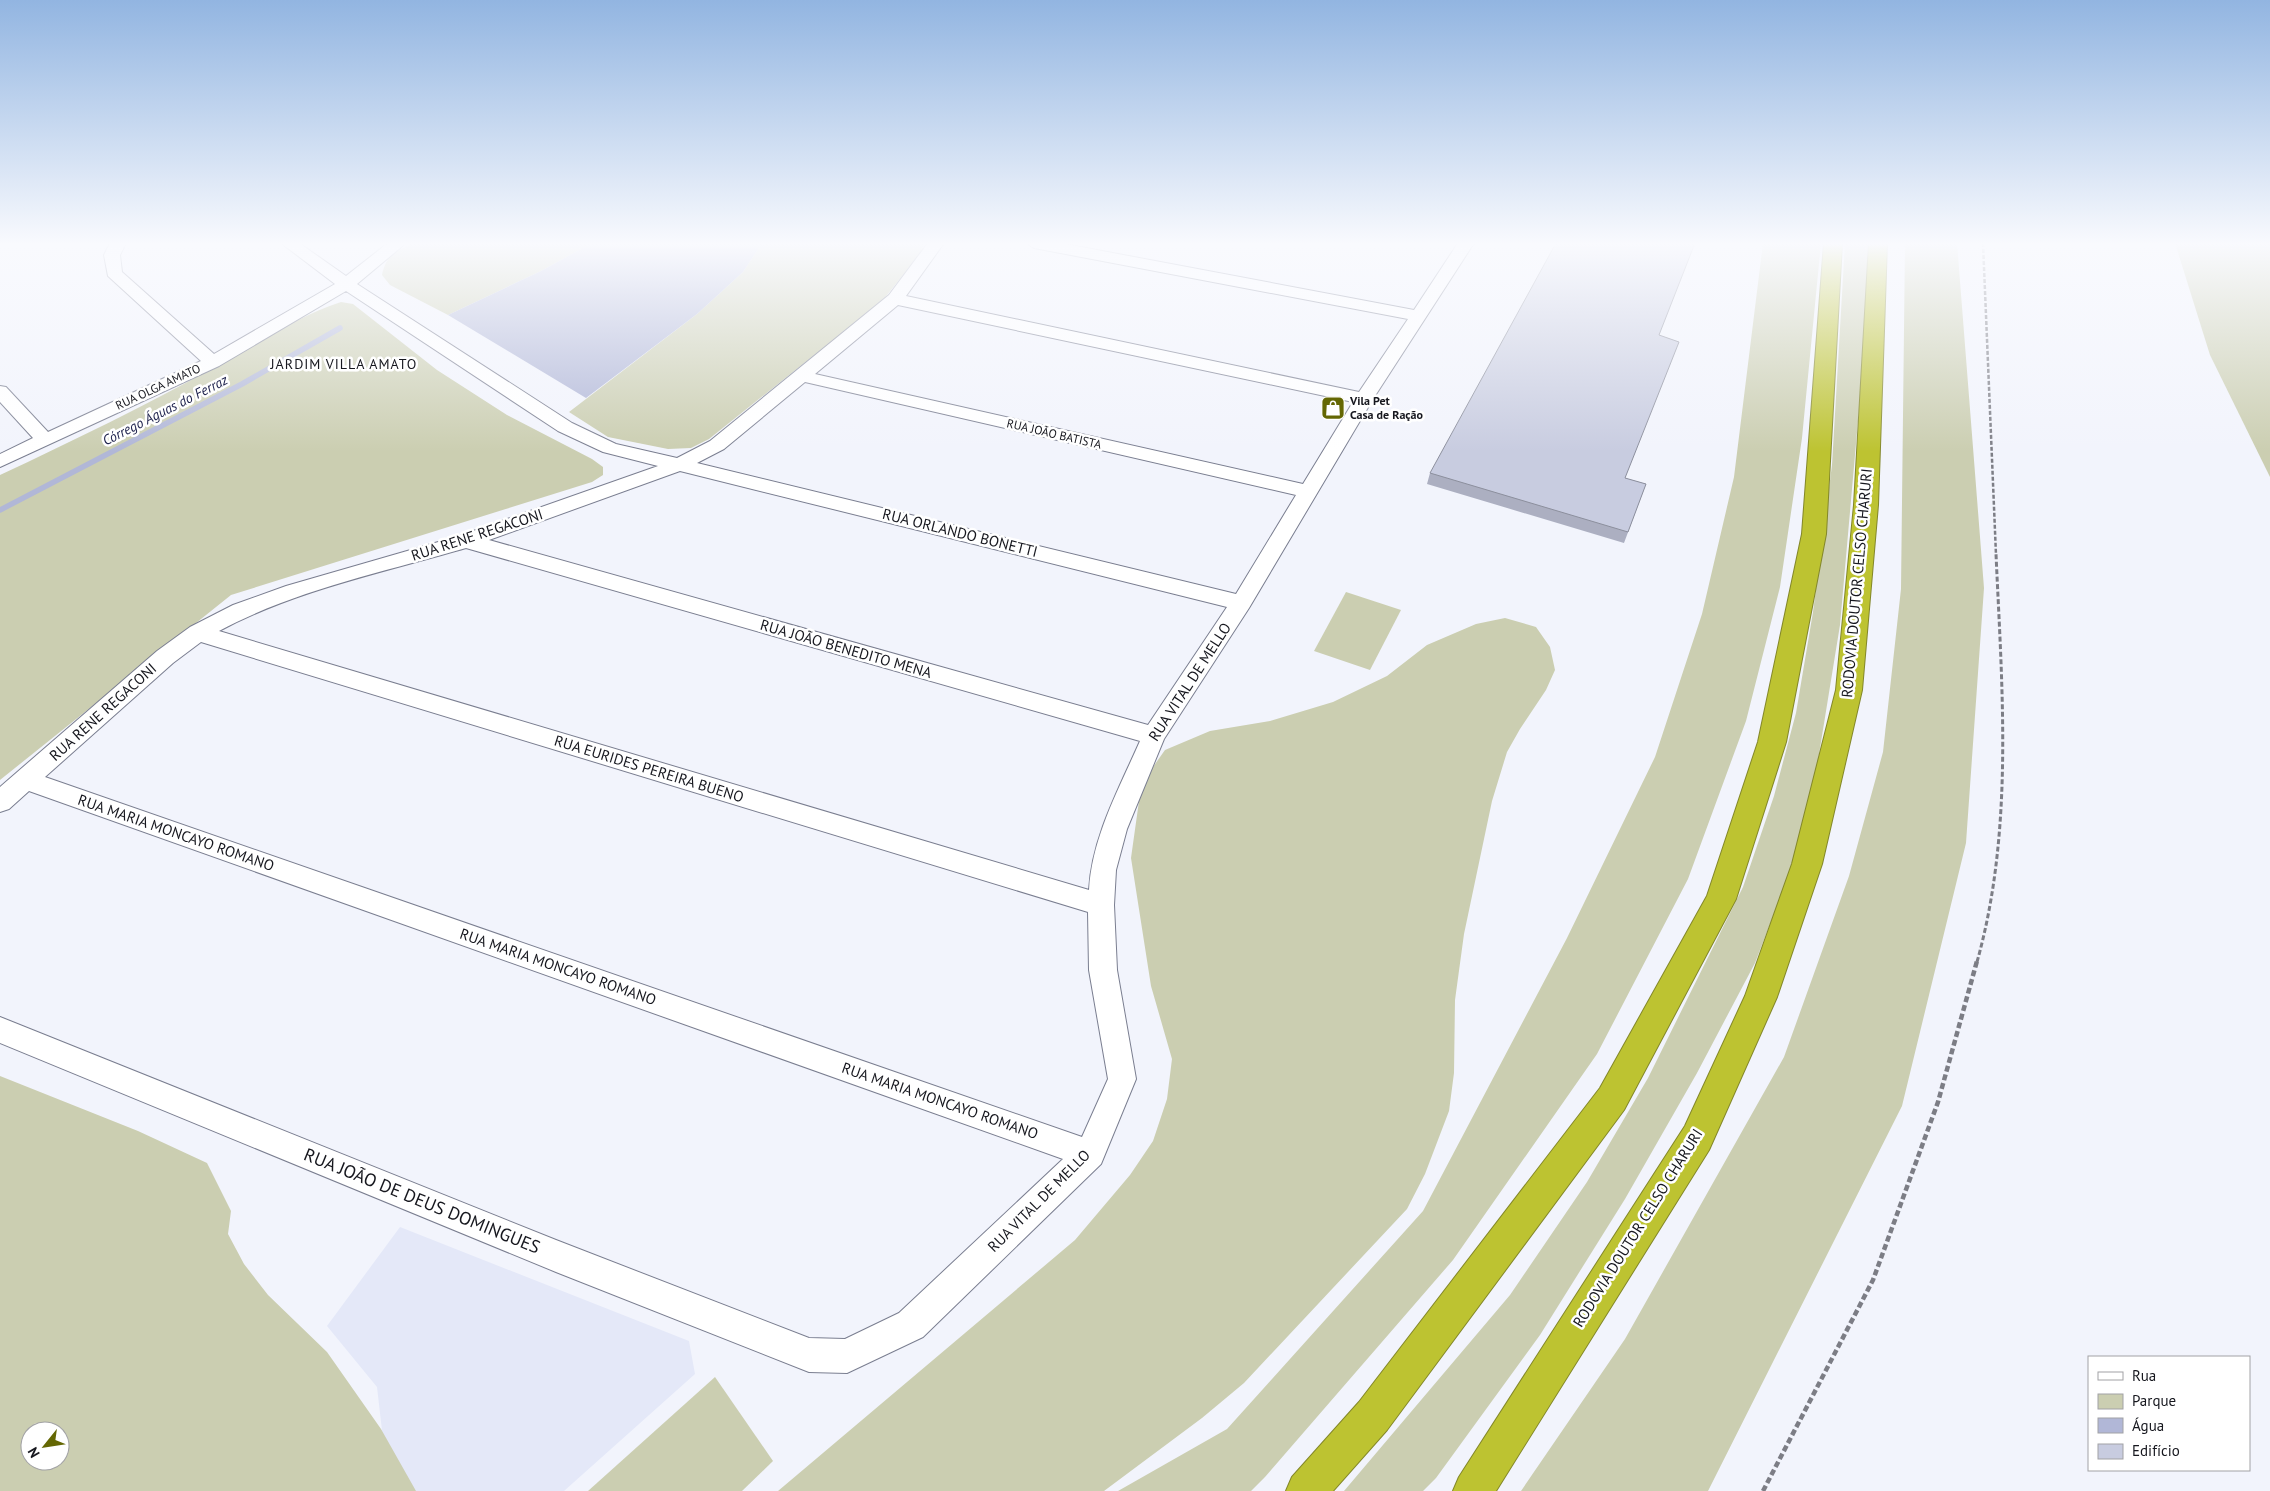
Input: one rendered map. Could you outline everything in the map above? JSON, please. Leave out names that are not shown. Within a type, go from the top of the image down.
[{"type":"highway","points":[[1306,1491],[1373,1416],[1612,1099],[1721,899],[1772,742],[1814,534],[1828,313]]},
{"type":"highway","name":"RODOVIA DOUTOR CELSO CHARURI","points":[[1473,1491],[1697,1138],[1761,997],[1807,864],[1849,690],[1866,506],[1875,313]]},
{"type":"street","points":[[158,313],[212,362]]},
{"type":"street","name":"RUA OLGA AMATO","points":[[0,461],[212,362],[296,313]]},
{"type":"street","name":"RUA ORLANDO BONETTI","points":[[389,313],[564,427],[610,448],[1241,603]]},
{"type":"street","name":"RUA RENE REGACONI","points":[[0,802],[165,657],[198,633],[241,610],[285,594],[466,541],[679,464],[717,445],[879,313]]},
{"type":"street","points":[[959,313],[1364,399]]},
{"type":"street","points":[[1401,313],[1419,316]]},
{"type":"street","name":"RUA VITAL DE MELLO","points":[[848,1356],[911,1325],[1090,1154],[1122,1079],[1103,970],[1101,905],[1104,870],[1114,829],[1154,736],[1241,603],[1364,399],[1421,313]]},
{"type":"street","name":"RUA JOÃO BATISTA","points":[[802,376],[1307,492]]},
{"type":"street","points":[[0,391],[44,439]]},
{"type":"street","points":[[536,516],[524,530],[523,542],[527,553],[538,561]]},
{"type":"street","name":"RUA JOÃO BENEDITO MENA","points":[[466,541],[1154,736]]},
{"type":"street","name":"RUA EURIDES PEREIRA BUENO","points":[[198,633],[1101,905]]},
{"type":"street","name":"RUA MARIA MONCAYO ROMANO","points":[[26,780],[1090,1154]]},
{"type":"street","name":"RUA JOÃO DE DEUS DOMINGUES","points":[[0,1030],[556,1256],[809,1355],[848,1356]]},
{"type":"path","points":[[1763,1491],[1873,1280],[1938,1102],[1979,955],[1993,884],[2002,783],[2002,689],[1986,313]]},
{"type":"shaded area","points":[[400,1227],[689,1341],[695,1374],[564,1491],[389,1491],[377,1387],[327,1326]]},
{"type":"green space","points":[[315,313],[364,313],[437,370],[507,415],[592,459],[603,467],[603,475],[592,482],[231,595],[0,780],[0,475],[163,395]]},
{"type":"green space","points":[[867,313],[709,439],[691,448],[668,449],[608,437],[569,412],[697,314]]},
{"type":"green space","points":[[1754,313],[1814,313],[1802,438],[1780,587],[1746,721],[1688,879],[1597,1054],[1453,1260],[1251,1491],[1118,1491],[1227,1429],[1423,1211],[1567,938],[1655,757],[1702,614],[1734,477]]},
{"type":"green space","points":[[1841,313],[1865,313],[1864,353],[1840,625],[1814,785],[1791,869],[1755,963],[1697,1073],[1625,1199],[1540,1335],[1436,1478],[1423,1491],[1344,1491],[1510,1295],[1587,1182],[1648,1078],[1743,887],[1774,796],[1796,713],[1813,612],[1832,465]]},
{"type":"green space","points":[[1904,313],[1962,313],[1984,588],[1966,843],[1902,1106],[1708,1491],[1521,1491],[1625,1339],[1784,1057],[1849,876],[1883,752],[1901,589]]},
{"type":"green space","points":[[2197,313],[2270,313],[2270,477],[2210,355]]},
{"type":"green space","points":[[1346,592],[1401,610],[1370,670],[1314,651]]},
{"type":"green space","points":[[1505,618],[1536,627],[1550,647],[1555,670],[1546,690],[1507,752],[1492,801],[1464,934],[1455,1000],[1454,1073],[1449,1111],[1425,1174],[1407,1209],[1244,1383],[1202,1418],[1104,1491],[778,1491],[1075,1240],[1130,1175],[1153,1141],[1167,1099],[1172,1059],[1151,986],[1131,858],[1139,801],[1148,774],[1165,750],[1210,731],[1270,721],[1333,702],[1387,676],[1427,645],[1476,624]]},
{"type":"green space","points":[[0,1076],[138,1131],[207,1163],[231,1211],[228,1234],[244,1264],[268,1295],[327,1352],[381,1429],[416,1491],[0,1491]]},
{"type":"green space","points":[[715,1377],[773,1461],[742,1491],[588,1491]]},
{"type":"water","points":[[453,313],[699,313],[586,398],[448,315]]},
{"type":"building","points":[[1518,313],[1668,313],[1659,335],[1679,342],[1625,478],[1646,484],[1628,532],[1430,473]]},
{"type":"waterway","name":"Córrego Águas do Ferraz","points":[[0,510],[242,384],[340,328]]},
{"type":"place","name":"Vila Pet Casa de Ração","points":[[1333,408]]},
{"type":"district","name":"JARDIM VILLA AMATO","points":[[344,364]]}]
